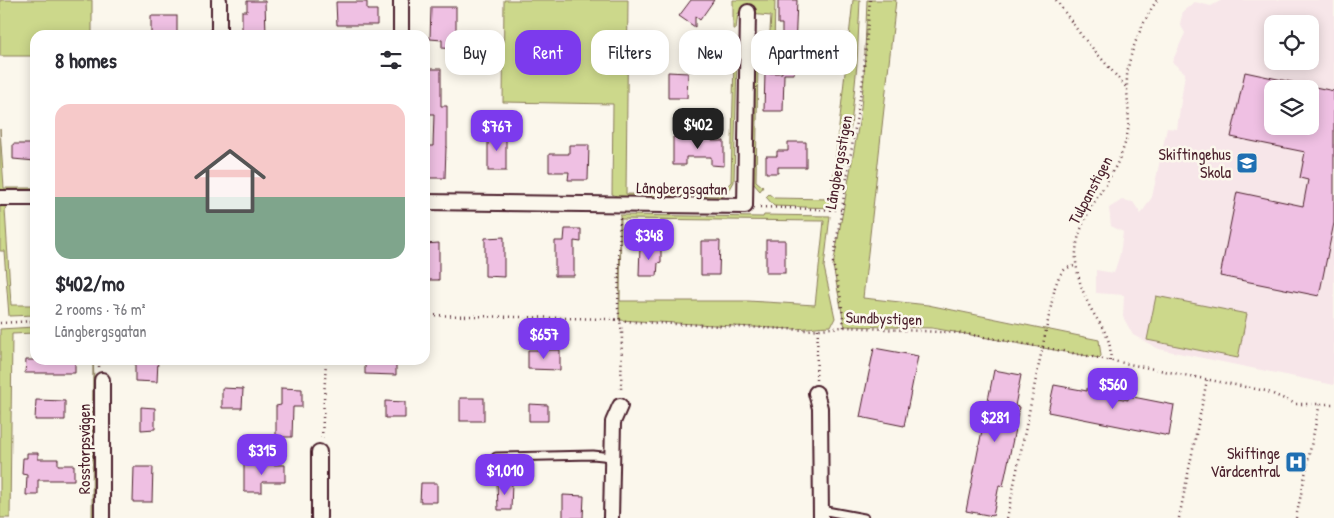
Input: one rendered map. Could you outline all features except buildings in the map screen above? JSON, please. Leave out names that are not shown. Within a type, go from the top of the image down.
[{"type":"street","points":[[219,0],[219,30]]},
{"type":"street","points":[[401,0],[401,30]]},
{"type":"street","name":"Långbergsgatan","points":[[430,202],[745,206],[748,12]]},
{"type":"street","points":[[0,198],[30,198]]},
{"type":"street","name":"Rosstorpsvägen","points":[[102,380],[102,518]]},
{"type":"street","points":[[816,393],[820,408],[821,514]]},
{"type":"street","points":[[612,518],[613,422],[620,406]]},
{"type":"street","points":[[319,518],[320,452]]},
{"type":"lane","points":[[496,456],[612,457]]},
{"type":"lane","points":[[821,514],[864,518]]},
{"type":"path","name":"Långbergsstigen","points":[[844,327],[841,300],[833,263],[863,79],[870,0]]},
{"type":"path","points":[[1056,0],[1081,35],[1127,88]]},
{"type":"path","name":"Tulpanstigen","points":[[1110,361],[1110,343],[1080,285],[1076,248],[1083,222],[1114,171],[1125,144],[1130,118],[1127,76],[1131,56],[1156,0]]},
{"type":"path","points":[[620,204],[618,308],[622,333],[620,406]]},
{"type":"path","points":[[745,206],[841,210]]},
{"type":"path","points":[[1007,518],[1058,278],[1066,267],[1077,266]]},
{"type":"path","name":"Sundbystigen","points":[[430,314],[610,319],[620,321],[818,329],[844,327],[942,331],[1042,347],[1266,391],[1296,404],[1334,404]]},
{"type":"path","points":[[0,323],[30,321]]},
{"type":"path","points":[[816,393],[818,329]]},
{"type":"path","points":[[320,452],[326,365]]},
{"type":"path","points":[[1179,518],[1207,380]]},
{"type":"path","points":[[1296,518],[1320,403]]},
{"type":"shaded area","name":"Skiftingehus Skola","points":[[1222,0],[1334,0],[1334,385],[1159,349],[1133,335],[1123,317],[1124,295],[1096,293],[1096,270],[1114,273],[1120,254],[1123,232],[1111,226],[1109,208],[1122,200],[1133,202],[1141,214],[1152,197],[1167,128],[1177,129],[1185,73],[1172,62],[1185,33],[1180,24],[1183,11],[1195,2],[1211,6]]},
{"type":"green space","points":[[0,0],[92,0],[92,30],[30,30],[30,56],[0,56]]},
{"type":"green space","points":[[504,0],[628,0],[628,30],[591,30],[591,75],[627,75],[626,194],[717,196],[731,182],[734,75],[737,75],[734,182],[727,194],[718,198],[620,198],[612,194],[613,104],[503,102],[503,75],[505,75]]},
{"type":"green space","points":[[733,0],[775,0],[774,30],[770,30],[771,16],[738,13],[736,29],[733,29]]},
{"type":"green space","points":[[853,0],[860,0],[857,64],[857,30],[850,30]]},
{"type":"green space","points":[[867,0],[896,0],[863,298],[928,305],[1099,340],[1101,356],[1099,358],[932,328],[845,326],[833,266],[860,117],[864,77]]},
{"type":"green space","points":[[754,75],[758,75],[756,181],[763,187],[760,191],[753,183]]},
{"type":"green space","points":[[845,75],[856,75],[851,126],[834,208],[774,206],[766,197],[769,194],[774,198],[831,199]]},
{"type":"green space","points":[[0,129],[4,188],[30,188],[30,190],[0,190]]},
{"type":"green space","points":[[0,205],[8,205],[5,209],[11,305],[30,305],[30,315],[9,316],[4,251],[0,251]]},
{"type":"green space","points":[[620,215],[830,216],[824,267],[835,318],[831,326],[792,329],[619,320]],"holes":[[[621,219],[824,221],[815,305],[748,301],[620,301]]]},
{"type":"green space","points":[[1156,296],[1247,314],[1238,358],[1147,340]]},
{"type":"green space","points":[[30,327],[30,333],[12,334],[10,518],[0,518],[0,329]]},
{"type":"green space","points":[[93,365],[94,378],[98,379],[95,518],[92,518]]},
{"type":"place","name":"Skiftingehus Skola","points":[[1247,163]]},
{"type":"place","name":"Skiftinge Vårdcentral","points":[[1296,462]]}]
